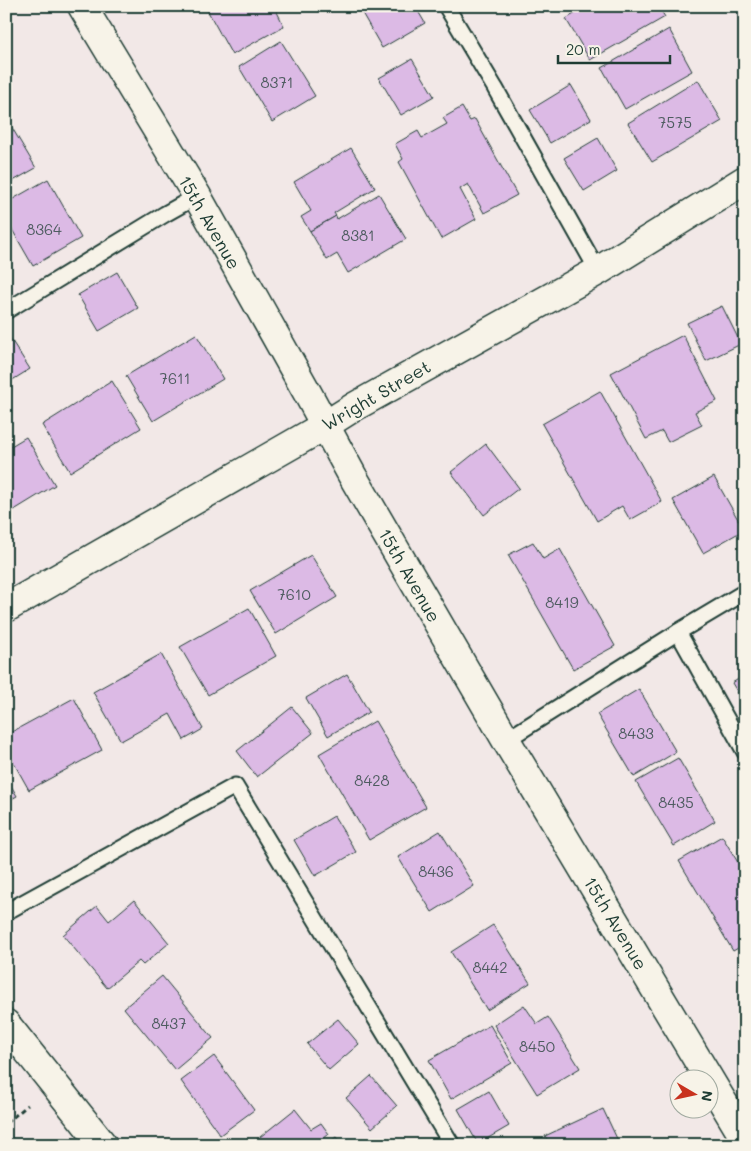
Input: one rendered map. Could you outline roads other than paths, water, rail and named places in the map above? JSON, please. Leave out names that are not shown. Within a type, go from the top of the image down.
[{"type":"street","name":"15th Avenue","points":[[82,6],[197,196],[324,426],[506,740],[745,1139]]},
{"type":"street","name":"Wright Street","points":[[6,608],[354,407],[598,271],[745,180]]},
{"type":"street","points":[[6,1024],[103,1145]]},
{"type":"lane","points":[[446,6],[500,96],[598,271]]},
{"type":"lane","points":[[6,311],[197,196]]},
{"type":"lane","points":[[506,740],[745,592]]},
{"type":"lane","points":[[678,632],[745,752]]},
{"type":"lane","points":[[6,912],[235,786],[452,1145]]}]
